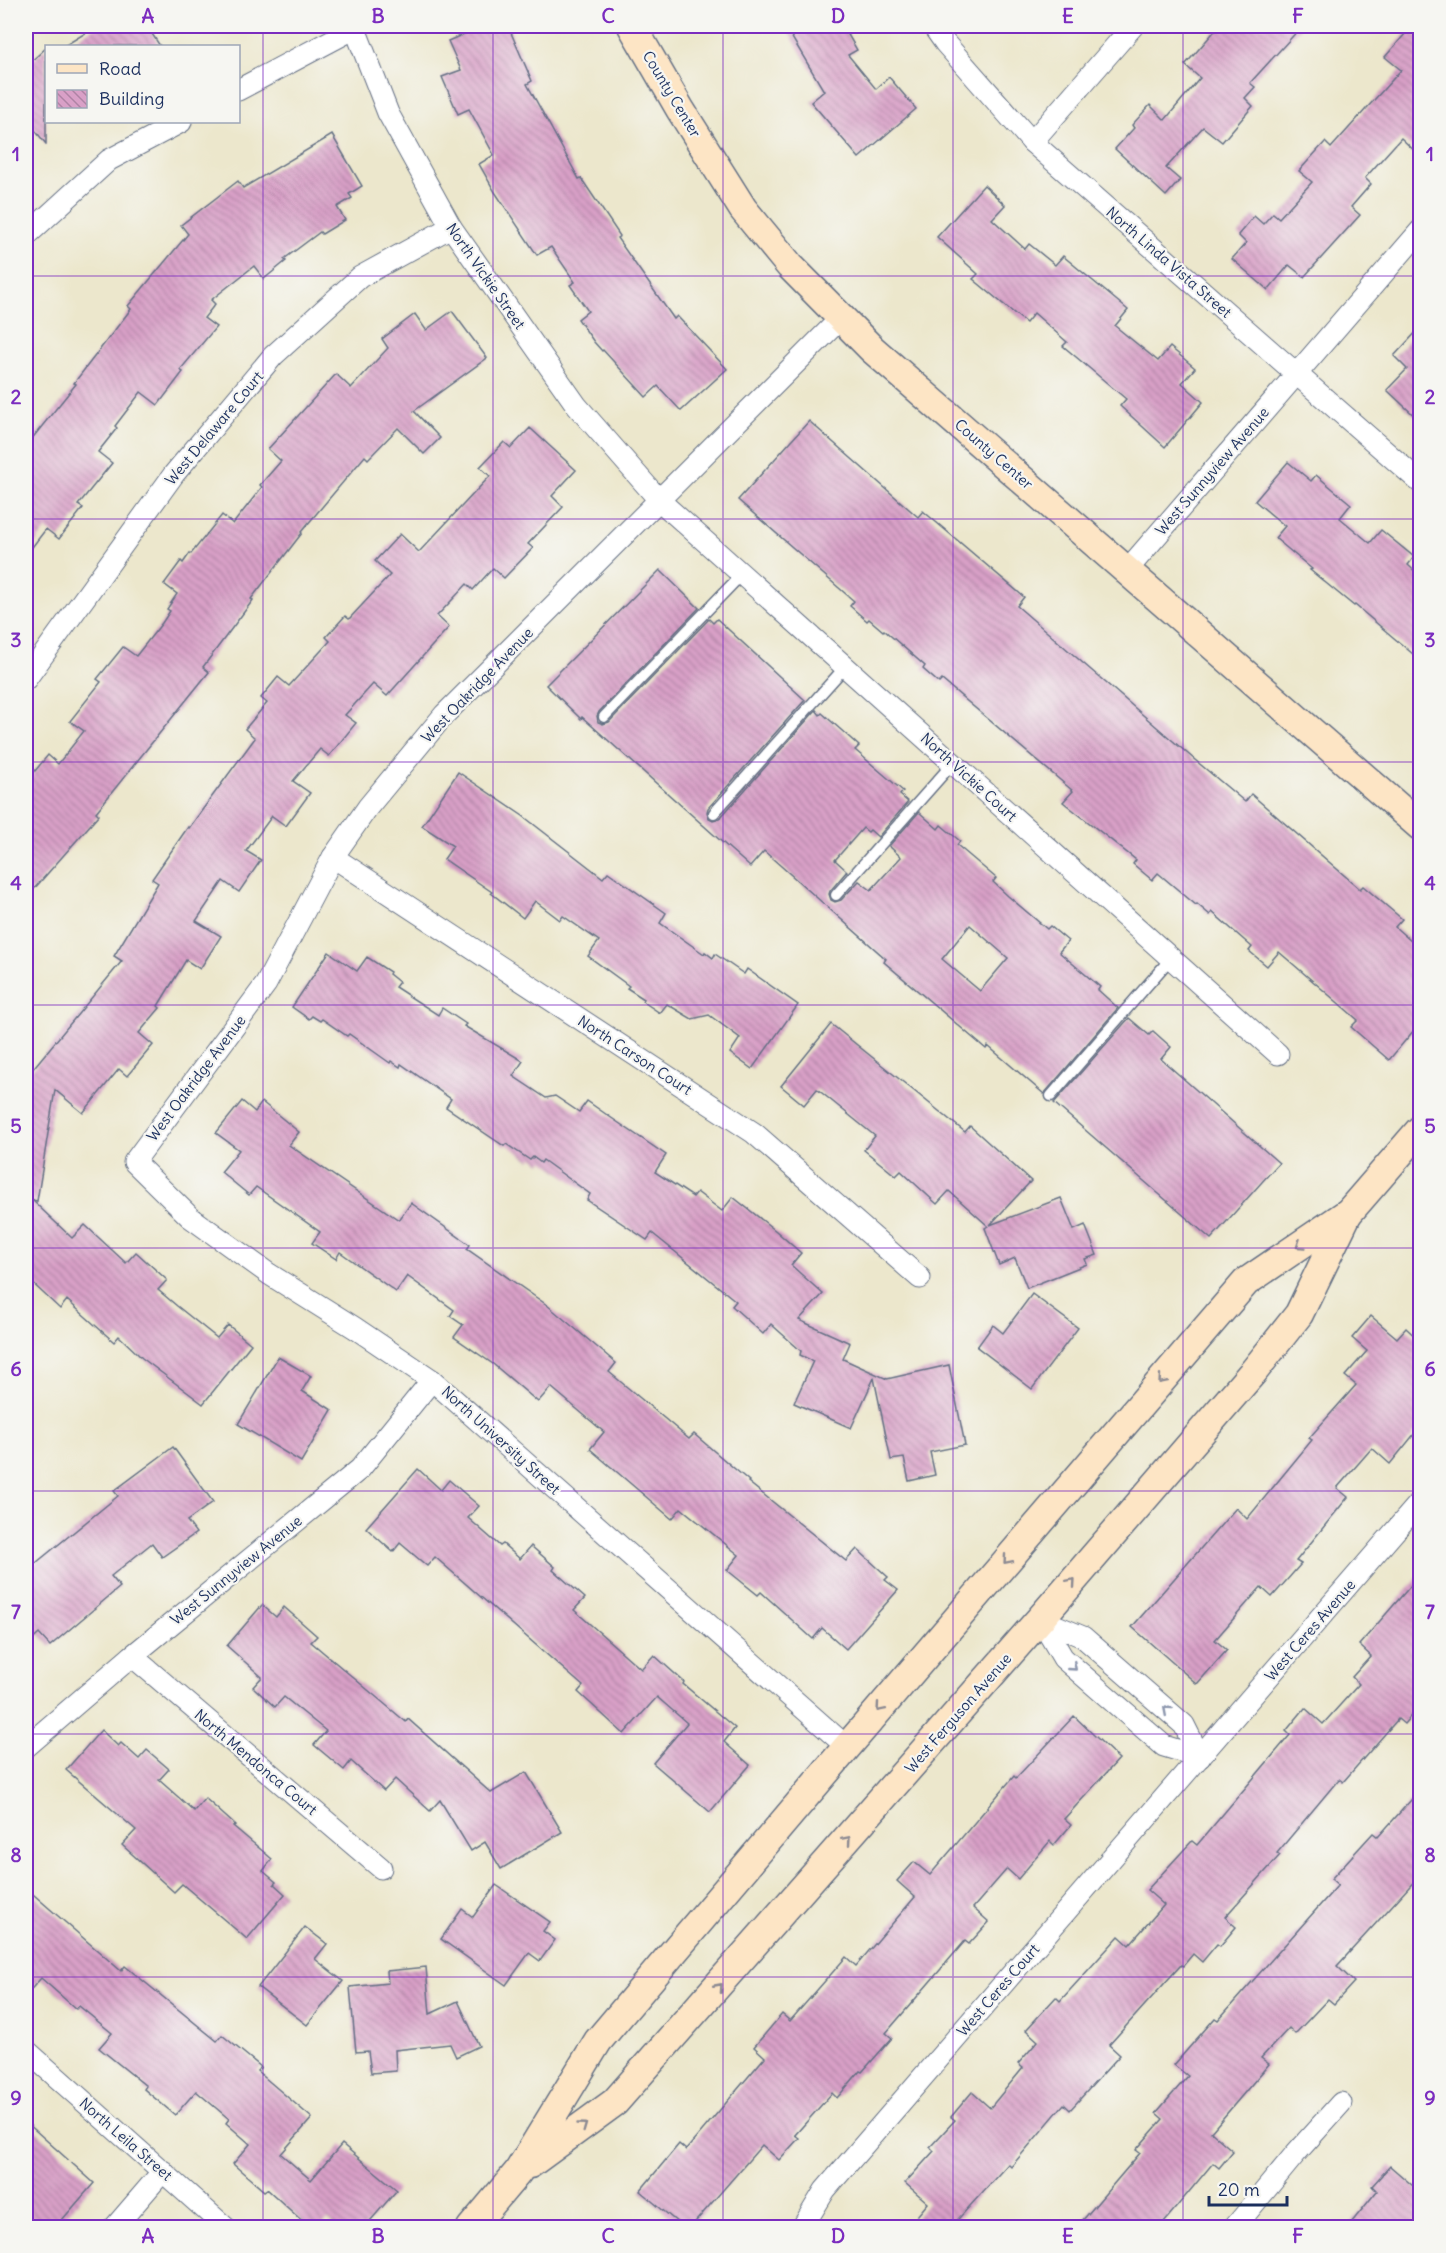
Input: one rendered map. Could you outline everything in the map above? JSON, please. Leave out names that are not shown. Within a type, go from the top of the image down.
[{"type":"street","points":[[240,89],[356,26]]},
{"type":"street","name":"North Vickie Street","points":[[356,26],[388,113],[451,227],[577,406],[660,501]]},
{"type":"street","name":"County Center","points":[[632,26],[680,109],[743,209],[790,266],[872,349],[1128,569],[1420,826]]},
{"type":"street","name":"North Linda Vista Street","points":[[933,26],[945,43],[1032,142],[1420,482]]},
{"type":"street","points":[[1032,142],[1133,26]]},
{"type":"street","points":[[26,236],[109,160],[178,123]]},
{"type":"street","name":"West Delaware Court","points":[[26,679],[174,474],[273,356],[360,277],[451,227]]},
{"type":"street","name":"West Sunnyview Avenue","points":[[1128,569],[1420,231]]},
{"type":"street","name":"West Oakridge Avenue","points":[[134,1162],[266,984],[333,857],[368,807],[444,715],[842,317]]},
{"type":"street","name":"North Vickie Court","points":[[660,501],[1278,1053]]},
{"type":"street","name":"North Carson Court","points":[[333,857],[754,1133],[920,1278]]},
{"type":"street","name":"West Ferguson Avenue","points":[[518,2172],[615,2102],[742,1961],[1040,1618],[1246,1380],[1299,1314],[1349,1212],[1420,1130]]},
{"type":"street","name":"North University Street","points":[[134,1162],[190,1217],[269,1274],[432,1380],[847,1747]]},
{"type":"street","name":"West Ferguson Avenue","points":[[471,2228],[518,2172],[598,2041],[1246,1282],[1349,1212]]},
{"type":"street","name":"West Sunnyview Avenue","points":[[26,1747],[132,1656],[360,1469],[432,1380]]},
{"type":"street","name":"West Ceres Avenue","points":[[1200,1757],[1420,1502]]},
{"type":"street","points":[[1040,1618],[1064,1658],[1164,1746],[1200,1757]]},
{"type":"street","points":[[1040,1618],[1083,1637],[1092,1644],[1184,1725],[1200,1757]]},
{"type":"street","name":"North Mendonca Court","points":[[132,1656],[381,1868]]},
{"type":"street","name":"West Ceres Court","points":[[802,2228],[825,2190],[1200,1757]]},
{"type":"street","name":"North Leila Street","points":[[26,2050],[226,2228]]},
{"type":"street","points":[[1234,2228],[1341,2103]]},
{"type":"street","points":[[114,2228],[163,2171]]},
{"type":"lane","points":[[604,717],[741,574]]},
{"type":"lane","points":[[714,813],[845,667]]},
{"type":"lane","points":[[836,895],[953,763]]},
{"type":"lane","points":[[1051,1096],[1171,958]]},
{"type":"building","points":[[97,26],[147,26],[159,45],[66,45]]},
{"type":"building","points":[[483,26],[508,26],[532,81],[527,84],[579,179],[581,178],[620,236],[617,238],[674,319],[677,316],[727,369],[681,411],[658,386],[646,397],[594,342],[578,319],[588,311],[570,285],[575,282],[551,247],[537,255],[479,164],[494,155],[469,109],[458,114],[442,77],[461,70],[448,41]]},
{"type":"building","points":[[785,26],[843,26],[857,50],[848,55],[876,89],[889,77],[916,109],[859,158],[811,102],[824,91]]},
{"type":"building","points":[[1219,26],[1302,26],[1250,83],[1255,87],[1245,98],[1253,106],[1222,142],[1203,127],[1166,168],[1180,180],[1166,196],[1115,149],[1150,105],[1165,120],[1200,78],[1185,65]]},
{"type":"building","points":[[1412,26],[1420,26],[1420,156],[1401,138],[1365,178],[1371,184],[1351,207],[1360,215],[1304,277],[1289,265],[1268,290],[1232,259],[1246,243],[1238,235],[1254,216],[1263,224],[1273,213],[1279,218],[1312,182],[1299,171],[1325,142],[1331,148],[1401,70],[1385,57]]},
{"type":"building","points":[[45,49],[46,144],[26,119],[26,66]]},
{"type":"building","points":[[332,135],[362,186],[349,194],[352,198],[337,207],[345,220],[322,234],[320,232],[284,259],[286,261],[264,279],[254,266],[211,300],[215,304],[204,318],[216,327],[180,370],[183,372],[158,405],[141,392],[98,452],[112,463],[78,505],[83,508],[59,539],[46,529],[26,555],[26,446],[76,384],[74,383],[131,309],[128,306],[188,234],[181,225],[238,181],[243,188]]},
{"type":"building","points":[[984,185],[1005,205],[992,219],[1025,249],[1029,244],[1055,265],[1063,256],[1128,310],[1115,326],[1158,361],[1170,347],[1195,368],[1182,383],[1203,402],[1165,447],[1120,406],[1126,399],[1063,346],[1067,342],[1034,313],[1026,323],[973,279],[978,274],[937,237]]},
{"type":"building","points":[[452,311],[487,358],[414,411],[440,438],[424,454],[398,428],[368,459],[365,456],[301,532],[251,599],[253,600],[203,667],[209,672],[96,812],[99,815],[26,898],[26,782],[48,755],[58,764],[84,731],[70,721],[101,682],[97,679],[123,647],[136,656],[162,623],[170,611],[167,609],[177,594],[164,584],[222,515],[233,524],[262,487],[260,485],[281,461],[268,449],[336,374],[351,388],[388,348],[382,339],[415,314],[426,330]]},
{"type":"building","points":[[1420,328],[1420,421],[1387,390],[1407,369],[1394,356]]},
{"type":"building","points":[[809,421],[918,517],[923,511],[1024,597],[1017,606],[1245,802],[1251,794],[1360,889],[1363,886],[1402,919],[1395,927],[1420,949],[1420,1023],[1389,1060],[1351,1027],[1358,1020],[1279,952],[1267,966],[1249,951],[1252,947],[1212,912],[1210,915],[1196,905],[1158,873],[1152,880],[1133,864],[1136,860],[1063,802],[1073,791],[942,680],[939,683],[923,669],[925,666],[884,630],[869,619],[867,621],[850,606],[854,601],[738,500]]},
{"type":"building","points":[[530,428],[576,470],[552,496],[563,507],[528,544],[533,548],[504,578],[493,568],[473,590],[467,584],[437,616],[449,627],[387,696],[373,684],[345,715],[356,723],[329,756],[320,749],[293,781],[310,793],[286,826],[272,816],[246,851],[261,860],[239,892],[223,881],[196,921],[221,936],[200,969],[186,960],[158,1006],[160,1008],[139,1033],[153,1045],[127,1076],[119,1069],[83,1113],[55,1090],[37,1201],[32,1200],[72,1238],[85,1225],[126,1263],[136,1252],[167,1280],[158,1290],[217,1338],[228,1325],[251,1344],[203,1404],[142,1358],[119,1336],[114,1342],[67,1300],[60,1309],[26,1277],[26,1077],[122,961],[114,956],[158,883],[152,879],[255,738],[245,729],[267,703],[261,698],[278,677],[289,686],[330,641],[326,637],[345,616],[349,619],[390,575],[375,561],[400,534],[419,552],[490,476],[480,467],[504,442],[511,448]]},
{"type":"building","points":[[1288,462],[1311,481],[1316,475],[1351,504],[1340,518],[1370,543],[1381,530],[1414,557],[1408,565],[1420,576],[1420,660],[1310,570],[1312,569],[1275,538],[1285,526],[1255,501]]},
{"type":"building","points":[[660,570],[699,608],[599,712],[598,722],[603,724],[609,722],[709,619],[713,623],[717,619],[805,700],[708,808],[709,818],[713,820],[720,818],[816,710],[859,746],[855,750],[903,791],[900,795],[908,802],[878,837],[870,830],[868,832],[863,828],[835,860],[847,871],[830,891],[831,900],[835,902],[841,900],[859,881],[871,890],[901,857],[889,846],[919,812],[938,829],[941,825],[960,841],[957,845],[996,878],[993,882],[1008,896],[1047,929],[1050,926],[1068,941],[1059,952],[1100,987],[1098,990],[1118,1008],[1044,1094],[988,1046],[986,1049],[884,962],[886,959],[764,851],[750,867],[582,717],[581,719],[546,685]],"holes":[[[970,925],[1008,958],[980,991],[942,959]]]},
{"type":"building","points":[[458,772],[523,816],[603,878],[608,872],[666,913],[660,923],[704,954],[705,952],[713,958],[715,954],[744,974],[747,969],[798,1005],[752,1069],[730,1053],[740,1038],[709,1015],[692,1019],[667,1004],[660,1013],[627,988],[629,986],[588,956],[599,941],[563,916],[560,920],[535,901],[523,918],[492,892],[444,859],[453,846],[422,826]]},
{"type":"building","points":[[329,952],[357,971],[367,957],[390,972],[389,974],[399,982],[395,987],[438,1015],[442,1008],[466,1024],[464,1026],[523,1061],[513,1076],[546,1098],[555,1096],[579,1112],[587,1101],[666,1155],[655,1172],[693,1197],[697,1192],[722,1211],[733,1197],[801,1253],[791,1265],[823,1294],[799,1320],[850,1343],[843,1359],[887,1379],[949,1365],[965,1445],[930,1452],[935,1475],[909,1481],[904,1458],[891,1460],[874,1378],[851,1428],[794,1403],[813,1361],[800,1355],[801,1351],[771,1324],[763,1334],[732,1306],[736,1301],[652,1233],[647,1240],[587,1200],[590,1194],[543,1160],[541,1163],[533,1157],[530,1160],[506,1144],[504,1146],[446,1107],[451,1099],[401,1064],[400,1067],[391,1061],[390,1063],[349,1034],[347,1036],[322,1019],[320,1021],[312,1016],[309,1019],[292,1007]]},
{"type":"building","points":[[1129,1018],[1149,1035],[1153,1031],[1171,1047],[1161,1059],[1279,1163],[1211,1239],[1054,1103]]},
{"type":"building","points":[[831,1024],[965,1132],[970,1126],[1031,1181],[990,1225],[1061,1198],[1074,1230],[1085,1225],[1097,1255],[1085,1259],[1087,1264],[1027,1288],[1015,1258],[999,1265],[985,1228],[988,1226],[949,1191],[937,1204],[901,1171],[896,1176],[864,1150],[875,1136],[817,1089],[804,1105],[781,1086]]},
{"type":"building","points":[[242,1101],[255,1112],[262,1102],[299,1132],[289,1145],[399,1220],[411,1203],[470,1245],[467,1249],[547,1305],[616,1363],[609,1372],[689,1439],[694,1434],[748,1482],[846,1561],[857,1549],[888,1577],[885,1580],[898,1590],[846,1649],[822,1628],[813,1639],[761,1592],[758,1595],[727,1570],[739,1555],[681,1508],[672,1519],[590,1449],[604,1432],[551,1387],[538,1402],[493,1364],[454,1337],[463,1325],[450,1316],[454,1310],[407,1276],[396,1292],[340,1252],[336,1259],[312,1243],[320,1232],[256,1187],[249,1195],[221,1172],[239,1150],[216,1133]]},
{"type":"building","points":[[1032,1294],[1078,1328],[1032,1389],[977,1347],[993,1325],[1003,1333]]},
{"type":"building","points":[[1371,1316],[1397,1338],[1406,1328],[1420,1341],[1420,1427],[1390,1464],[1372,1448],[1337,1488],[1348,1497],[1296,1561],[1301,1564],[1272,1597],[1261,1587],[1215,1640],[1227,1650],[1197,1684],[1132,1627],[1236,1508],[1247,1519],[1312,1440],[1309,1438],[1356,1385],[1345,1376],[1367,1351],[1352,1338]]},
{"type":"building","points":[[278,1357],[311,1376],[302,1391],[332,1410],[301,1462],[238,1424]]},
{"type":"building","points":[[173,1447],[213,1502],[187,1521],[196,1533],[162,1557],[152,1543],[111,1576],[120,1587],[50,1646],[39,1634],[26,1646],[26,1571],[118,1496],[114,1491]]},
{"type":"building","points":[[418,1469],[441,1490],[449,1480],[479,1506],[468,1518],[500,1546],[503,1544],[520,1559],[531,1546],[555,1567],[553,1570],[585,1598],[574,1610],[641,1669],[654,1655],[684,1682],[683,1684],[735,1728],[724,1742],[750,1765],[710,1812],[653,1763],[687,1723],[657,1697],[624,1734],[578,1692],[583,1686],[435,1557],[427,1566],[400,1543],[393,1552],[366,1528]]},
{"type":"building","points":[[1420,1575],[1420,1705],[1404,1724],[1398,1719],[1343,1782],[1339,1779],[1277,1853],[1280,1855],[1225,1917],[1236,1927],[1220,1946],[1217,1944],[1202,1962],[1193,1954],[1109,2045],[1120,2055],[1070,2110],[1064,2104],[1011,2167],[1008,2164],[950,2228],[907,2228],[928,2203],[905,2183],[934,2151],[930,2147],[955,2120],[951,2117],[972,2092],[990,2108],[1023,2068],[1018,2064],[1038,2041],[1026,2030],[1056,1997],[1060,2001],[1119,1936],[1129,1945],[1164,1905],[1147,1890],[1192,1841],[1197,1845],[1290,1735],[1286,1731],[1305,1708],[1323,1724],[1359,1684],[1352,1677],[1371,1656],[1359,1645]]},
{"type":"building","points":[[262,1605],[276,1617],[284,1607],[317,1636],[311,1642],[406,1722],[408,1719],[491,1793],[526,1772],[562,1832],[501,1869],[485,1842],[471,1851],[440,1800],[430,1811],[395,1779],[384,1791],[351,1761],[344,1770],[314,1745],[326,1731],[284,1697],[275,1707],[253,1687],[262,1677],[227,1646]]},
{"type":"building","points":[[1074,1716],[1119,1759],[1064,1819],[1071,1825],[1054,1845],[1050,1841],[1018,1879],[1007,1869],[973,1908],[989,1922],[969,1944],[965,1941],[886,2033],[892,2038],[837,2098],[832,2093],[795,2135],[799,2138],[779,2160],[762,2145],[690,2228],[684,2228],[640,2191],[679,2144],[686,2150],[765,2057],[754,2047],[782,2014],[790,2021],[846,1957],[856,1966],[915,1897],[897,1881],[914,1862],[930,1875],[1014,1776],[1016,1778]]},
{"type":"building","points":[[101,1730],[118,1746],[121,1743],[139,1759],[147,1750],[169,1769],[159,1780],[194,1811],[205,1798],[235,1825],[233,1826],[272,1859],[263,1871],[285,1894],[247,1939],[182,1884],[174,1892],[122,1845],[136,1830],[66,1770]]},
{"type":"building","points":[[1420,1790],[1420,1875],[1337,1966],[1354,1982],[1334,2004],[1328,1999],[1295,2034],[1289,2028],[1261,2058],[1269,2064],[1211,2132],[1233,2151],[1219,2168],[1213,2163],[1159,2228],[1076,2228],[1140,2153],[1136,2150],[1163,2119],[1156,2113],[1188,2076],[1174,2065],[1215,2018],[1218,2020],[1338,1885],[1331,1879],[1373,1833],[1378,1837]]},
{"type":"building","points":[[496,1885],[550,1922],[543,1931],[555,1940],[540,1961],[529,1953],[506,1985],[441,1939],[462,1909],[473,1917]]},
{"type":"building","points":[[26,1888],[121,1971],[125,1966],[217,2041],[222,2035],[261,2067],[257,2071],[312,2118],[281,2154],[311,2180],[342,2144],[397,2190],[364,2228],[337,2228],[328,2219],[320,2228],[310,2228],[267,2189],[264,2191],[233,2164],[250,2144],[226,2123],[229,2119],[196,2091],[175,2115],[144,2089],[146,2086],[99,2048],[112,2033],[79,2006],[76,2009],[41,1978],[26,1995]]},
{"type":"building","points":[[305,1927],[327,1944],[315,1959],[343,1981],[307,2025],[258,1987]]},
{"type":"building","points":[[426,1967],[430,2014],[458,2001],[479,2046],[456,2057],[450,2044],[395,2050],[396,2071],[371,2073],[368,2051],[356,2052],[350,1987],[388,1983],[387,1971]]},
{"type":"building","points":[[26,2122],[94,2183],[55,2228],[26,2228]]},
{"type":"building","points":[[1390,2166],[1420,2192],[1420,2221],[1415,2228],[1347,2228],[1377,2191],[1372,2186]]}]
